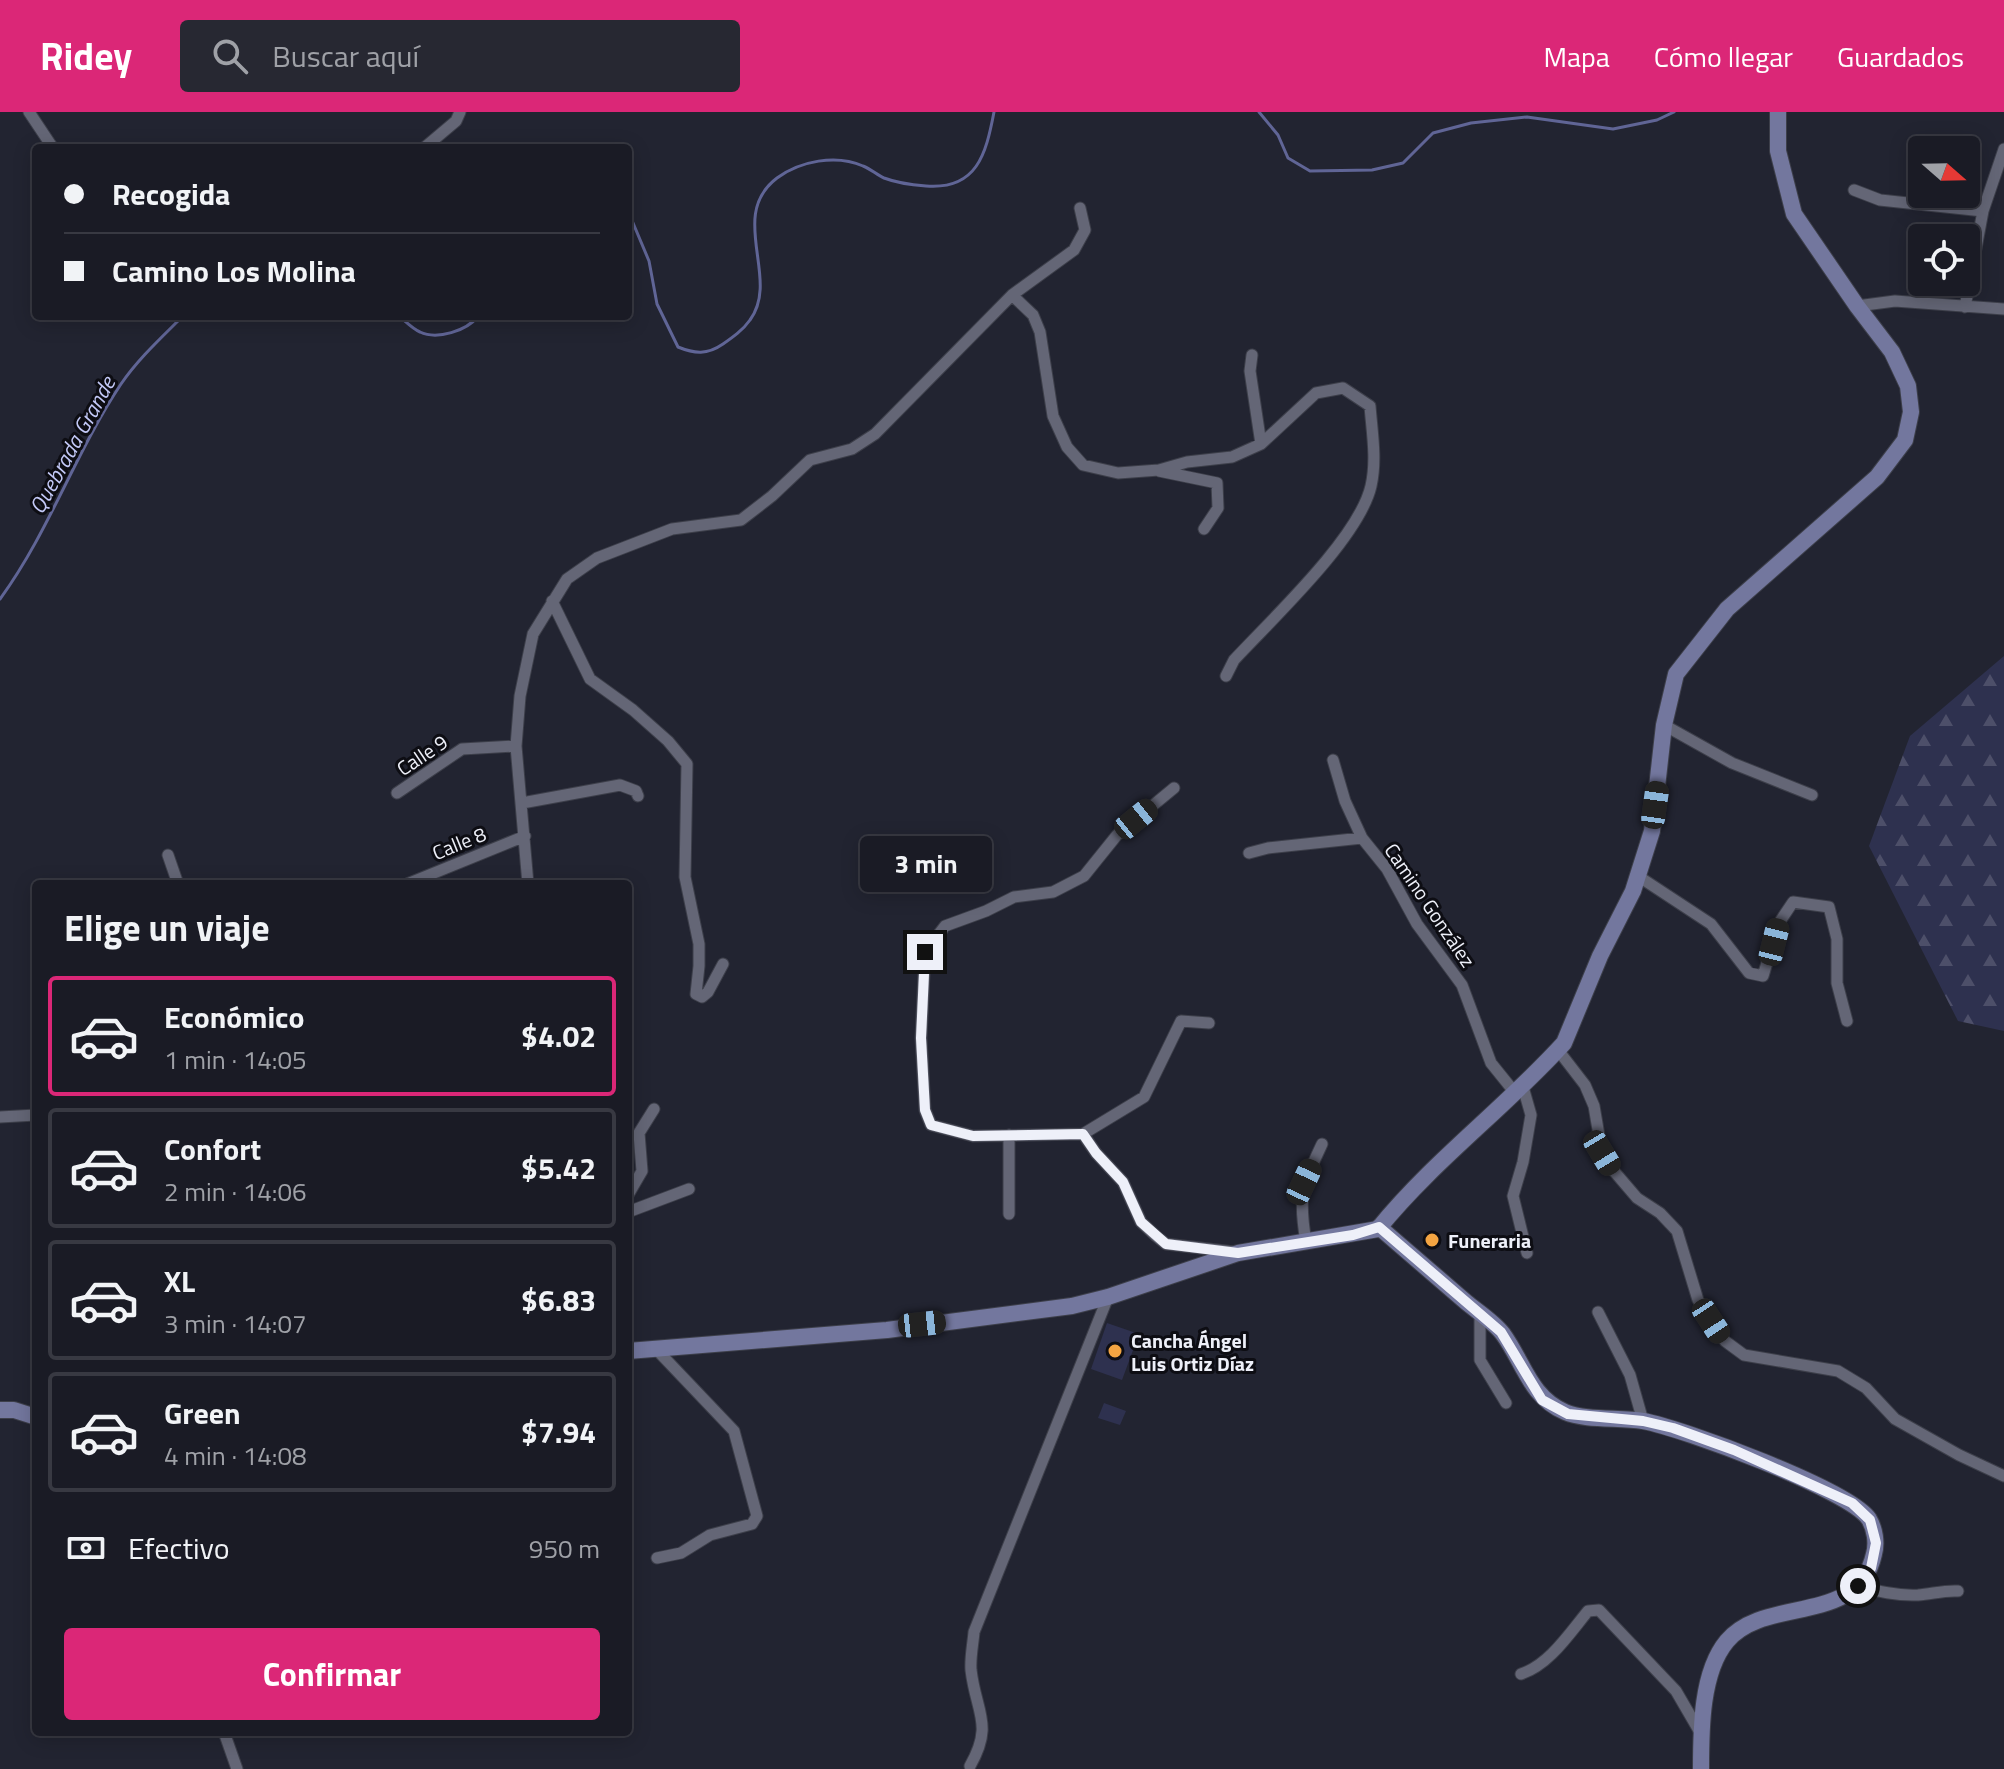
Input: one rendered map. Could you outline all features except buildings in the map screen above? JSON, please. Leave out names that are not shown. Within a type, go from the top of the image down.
[{"type":"street","points":[[29,112],[50,144]]},
{"type":"street","points":[[429,144],[456,121],[460,112]]},
{"type":"street","points":[[632,1351],[887,1330],[1072,1306],[1238,1253],[1353,1235],[1379,1227],[1403,1197],[1520,1090],[1558,1050],[1564,1043],[1638,876],[1652,831],[1664,725],[1676,674],[1727,609],[1877,477],[1905,440],[1911,412],[1908,386],[1892,352],[1794,214],[1778,151],[1778,112]]},
{"type":"street","points":[[1965,307],[1983,211],[2004,149]]},
{"type":"street","points":[[1854,190],[1880,200],[1983,211]]},
{"type":"street","points":[[528,880],[516,746],[520,696],[533,634],[567,579],[597,558],[672,529],[741,520],[810,460],[852,449],[875,434],[1012,295],[1074,250],[1085,230],[1080,208]]},
{"type":"street","points":[[1012,295],[1033,315],[1040,332],[1053,416],[1067,447],[1083,465],[1118,473],[1159,470],[1187,462],[1232,457],[1261,444],[1316,393],[1343,388],[1370,406],[1374,448],[1371,488],[1347,537],[1234,660],[1226,676]]},
{"type":"street","points":[[1857,306],[1895,301],[2004,309]]},
{"type":"street","points":[[1252,355],[1250,371],[1261,444]]},
{"type":"street","points":[[1159,470],[1217,483],[1218,508],[1204,529]]},
{"type":"street","points":[[552,601],[590,679],[633,710],[668,741],[687,764],[685,877],[699,944],[696,994],[702,997],[708,992],[723,964]]},
{"type":"street","points":[[1664,725],[1732,763],[1812,795]]},
{"type":"street","name":"Calle 9","points":[[397,793],[462,749],[516,746]]},
{"type":"street","points":[[1333,760],[1345,801],[1362,838]]},
{"type":"street","points":[[522,803],[620,785],[636,791],[638,796]]},
{"type":"street","points":[[1174,788],[1117,835],[1084,876],[1053,892],[1014,897],[945,926],[925,952],[921,1038],[925,1110],[931,1125],[973,1136],[1083,1134],[1144,1097],[1181,1021],[1209,1023]]},
{"type":"street","name":"Calle 8","points":[[417,880],[525,836]]},
{"type":"street","name":"Camino González","points":[[1249,853],[1268,848],[1362,838],[1387,869],[1417,924],[1462,985],[1491,1063],[1520,1090]]},
{"type":"street","points":[[168,855],[177,880]]},
{"type":"street","points":[[1638,876],[1711,924],[1749,973],[1763,976],[1779,923],[1793,902],[1829,907],[1837,939],[1837,983],[1847,1021]]},
{"type":"street","points":[[1558,1050],[1585,1085],[1594,1106],[1602,1153],[1613,1170],[1637,1198],[1660,1213],[1677,1231],[1698,1300],[1725,1341],[1744,1355],[1838,1371],[1866,1388],[1895,1419],[2004,1476]]},
{"type":"street","points":[[1520,1090],[1531,1115],[1513,1196],[1527,1253]]},
{"type":"street","points":[[632,1188],[642,1171],[639,1133],[654,1109]]},
{"type":"street","points":[[0,1117],[32,1115]]},
{"type":"street","points":[[1083,1134],[1123,1182],[1141,1222],[1166,1244],[1238,1253]]},
{"type":"street","points":[[1009,1135],[1009,1214]]},
{"type":"street","points":[[1306,1242],[1300,1209],[1304,1182],[1322,1144]]},
{"type":"street","points":[[632,1210],[689,1189]]},
{"type":"street","points":[[1379,1227],[1501,1332],[1542,1400],[1568,1414],[1643,1421],[1673,1428],[1734,1450],[1852,1503],[1870,1520],[1876,1543],[1871,1568],[1858,1586],[1830,1603],[1750,1622],[1727,1640],[1711,1668],[1701,1734],[1701,1769]]},
{"type":"street","points":[[970,1766],[979,1751],[985,1728],[971,1667],[974,1632],[1108,1297]]},
{"type":"street","points":[[1598,1312],[1630,1375],[1643,1421]]},
{"type":"street","points":[[1480,1314],[1480,1360],[1506,1403]]},
{"type":"street","points":[[656,1349],[734,1431],[757,1516],[752,1524],[710,1535],[681,1553],[657,1558]]},
{"type":"street","points":[[0,1410],[14,1410],[32,1416]]},
{"type":"street","points":[[1858,1586],[1887,1593],[1918,1595],[1958,1591]]},
{"type":"street","points":[[1521,1674],[1534,1670],[1588,1611],[1599,1610],[1676,1691],[1701,1734]]},
{"type":"street","points":[[225,1736],[237,1769]]},
{"type":"green space","points":[[2004,656],[2004,1031],[1958,1021],[1869,846],[1910,736]]},
{"type":"green space","name":"Cancha Ángel Luis Ortiz Díaz","points":[[1107,1323],[1139,1334],[1122,1380],[1091,1369]]},
{"type":"green space","points":[[1104,1403],[1126,1411],[1120,1425],[1098,1418]]},
{"type":"waterway","name":"Quebrada Grande","points":[[632,221],[649,261],[657,304],[678,347],[706,352],[717,348],[741,330],[758,303],[756,210],[763,193],[777,178],[796,167],[818,161],[841,160],[905,184],[943,186],[957,182],[968,175],[982,155],[994,112]]},
{"type":"waterway","name":"Quebrada Grande","points":[[1259,112],[1278,135],[1288,158],[1310,171],[1372,170],[1403,163],[1433,133],[1471,123],[1527,117],[1613,129],[1657,120],[1674,112]]},
{"type":"waterway","name":"Quebrada Grande","points":[[0,599],[33,547],[121,384],[142,357],[179,320]]},
{"type":"waterway","name":"Quebrada Grande","points":[[404,320],[417,331],[435,335],[459,330],[474,320]]},
{"type":"place","name":"Funeraria","points":[[1432,1240]]},
{"type":"place","name":"Cancha Ángel Luis Ortiz Díaz","points":[[1115,1351]]},
{"type":"route","points":[[925,952],[921,1038],[925,1110],[931,1125],[973,1136],[1083,1134],[1123,1182],[1141,1222],[1166,1244],[1238,1253],[1353,1235],[1379,1227],[1501,1332],[1542,1400],[1568,1414],[1643,1421],[1673,1428],[1734,1450],[1852,1503],[1870,1520],[1876,1543],[1871,1568],[1858,1586]]}]
